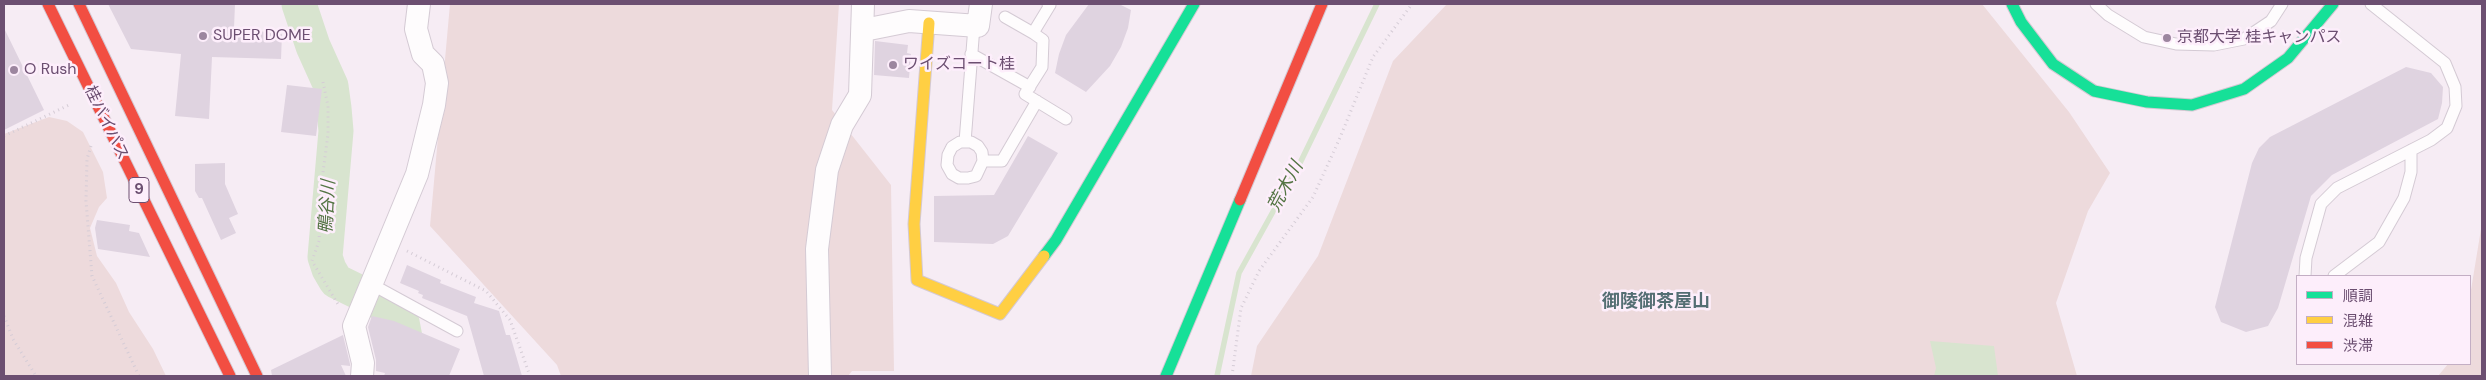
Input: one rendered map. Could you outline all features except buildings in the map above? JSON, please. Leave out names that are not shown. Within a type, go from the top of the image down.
[{"type":"main road","name":"桂バイパス","points":[[48,4],[230,376]]},
{"type":"main road","name":"桂バイパス","points":[[79,4],[257,376]]},
{"type":"main road","points":[[929,23],[914,224],[917,280],[1000,314],[1056,240],[1194,4]]},
{"type":"main road","points":[[1166,376],[1322,4]]},
{"type":"main road","points":[[2012,4],[2021,22],[2053,64],[2094,91],[2147,102],[2192,105],[2244,89],[2288,58],[2332,4]]},
{"type":"street","points":[[362,376],[363,363],[354,326],[417,174],[434,105],[436,83],[433,64],[424,54],[416,29],[419,4]]},
{"type":"street","points":[[820,376],[817,249],[827,170],[842,125],[860,95],[864,30],[863,4]]},
{"type":"street","points":[[864,30],[909,21],[978,26],[981,4]]},
{"type":"lane","points":[[1033,33],[1050,4]]},
{"type":"lane","points":[[2096,4],[2108,15],[2144,36],[2176,44],[2214,46],[2244,39],[2271,21],[2282,4]]},
{"type":"lane","points":[[2305,275],[2306,258],[2321,204],[2337,188],[2411,150],[2447,128],[2456,106],[2455,87],[2445,63],[2371,4]]},
{"type":"lane","points":[[1005,17],[1043,40],[1042,66],[1026,94],[1066,119]]},
{"type":"lane","points":[[965,142],[974,26]]},
{"type":"lane","points":[[972,54],[1030,87]]},
{"type":"lane","points":[[983,161],[1002,161],[1037,101]]},
{"type":"lane","points":[[965,142],[978,146],[982,152],[983,161],[976,176],[959,178],[952,174],[947,165],[948,155],[952,146],[965,142]]},
{"type":"lane","points":[[2335,275],[2379,242],[2404,198],[2411,172],[2411,150]]},
{"type":"lane","points":[[368,291],[457,331]]},
{"type":"path","points":[[1232,376],[1241,308],[1256,278],[1313,196],[1339,140],[1373,57],[1412,4]]},
{"type":"path","points":[[323,82],[328,106],[328,134],[322,180],[319,241],[312,261],[354,326]]},
{"type":"path","points":[[4,136],[79,100]]},
{"type":"path","points":[[93,137],[87,159],[86,201],[92,276],[140,376]]},
{"type":"path","points":[[389,241],[428,264],[486,291],[510,320],[530,376]]},
{"type":"path","points":[[4,316],[13,339],[36,376]]},
{"type":"shaded area","points":[[450,4],[839,4],[832,110],[891,185],[894,371],[852,371],[848,376],[561,376],[557,365],[430,226]]},
{"type":"shaded area","points":[[1447,4],[1982,4],[2069,112],[2110,173],[2088,211],[2056,303],[2077,376],[1251,376],[1257,346],[1318,256],[1393,61]]},
{"type":"shaded area","points":[[49,117],[67,121],[83,132],[103,172],[107,198],[99,207],[90,228],[97,256],[116,283],[129,312],[153,349],[166,376],[4,376],[4,134]]},
{"type":"shaded area","points":[[2482,223],[2482,376],[2438,376],[2447,365],[2471,365],[2471,290]]},
{"type":"shaded area","points":[[1930,341],[1994,346],[1998,376],[1934,376],[1936,368]]},
{"type":"waterway","name":"鴨谷川","points":[[299,4],[313,46],[331,86],[334,108],[336,131],[325,257],[336,281],[383,304],[394,311],[402,322],[407,348],[403,376]]},
{"type":"waterway","name":"荒木川","points":[[1217,376],[1239,273],[1300,163],[1377,4]]},
{"type":"traffic: fast","points":[[1044,256],[1056,240],[1194,4]]},
{"type":"traffic: fast","points":[[2012,4],[2021,22],[2053,64],[2094,91],[2147,102],[2192,105],[2244,89],[2288,58],[2333,4]]},
{"type":"traffic: fast","points":[[1166,376],[1240,200]]},
{"type":"traffic: slow","points":[[929,23],[914,224],[917,280],[1000,314],[1044,256]]},
{"type":"traffic: jam","points":[[48,4],[230,376]]},
{"type":"traffic: jam","points":[[79,4],[257,376]]},
{"type":"traffic: jam","points":[[1240,200],[1322,4]]},
{"type":"place","name":"SUPER DOME","points":[[203,36]]},
{"type":"place","name":"京都大学 桂キャンパス","points":[[2167,38]]},
{"type":"place","name":"ワイズコート桂","points":[[893,65]]},
{"type":"place","name":"O Rush","points":[[14,70]]},
{"type":"district","name":"御陵御茶屋山","points":[[1656,302]]}]
